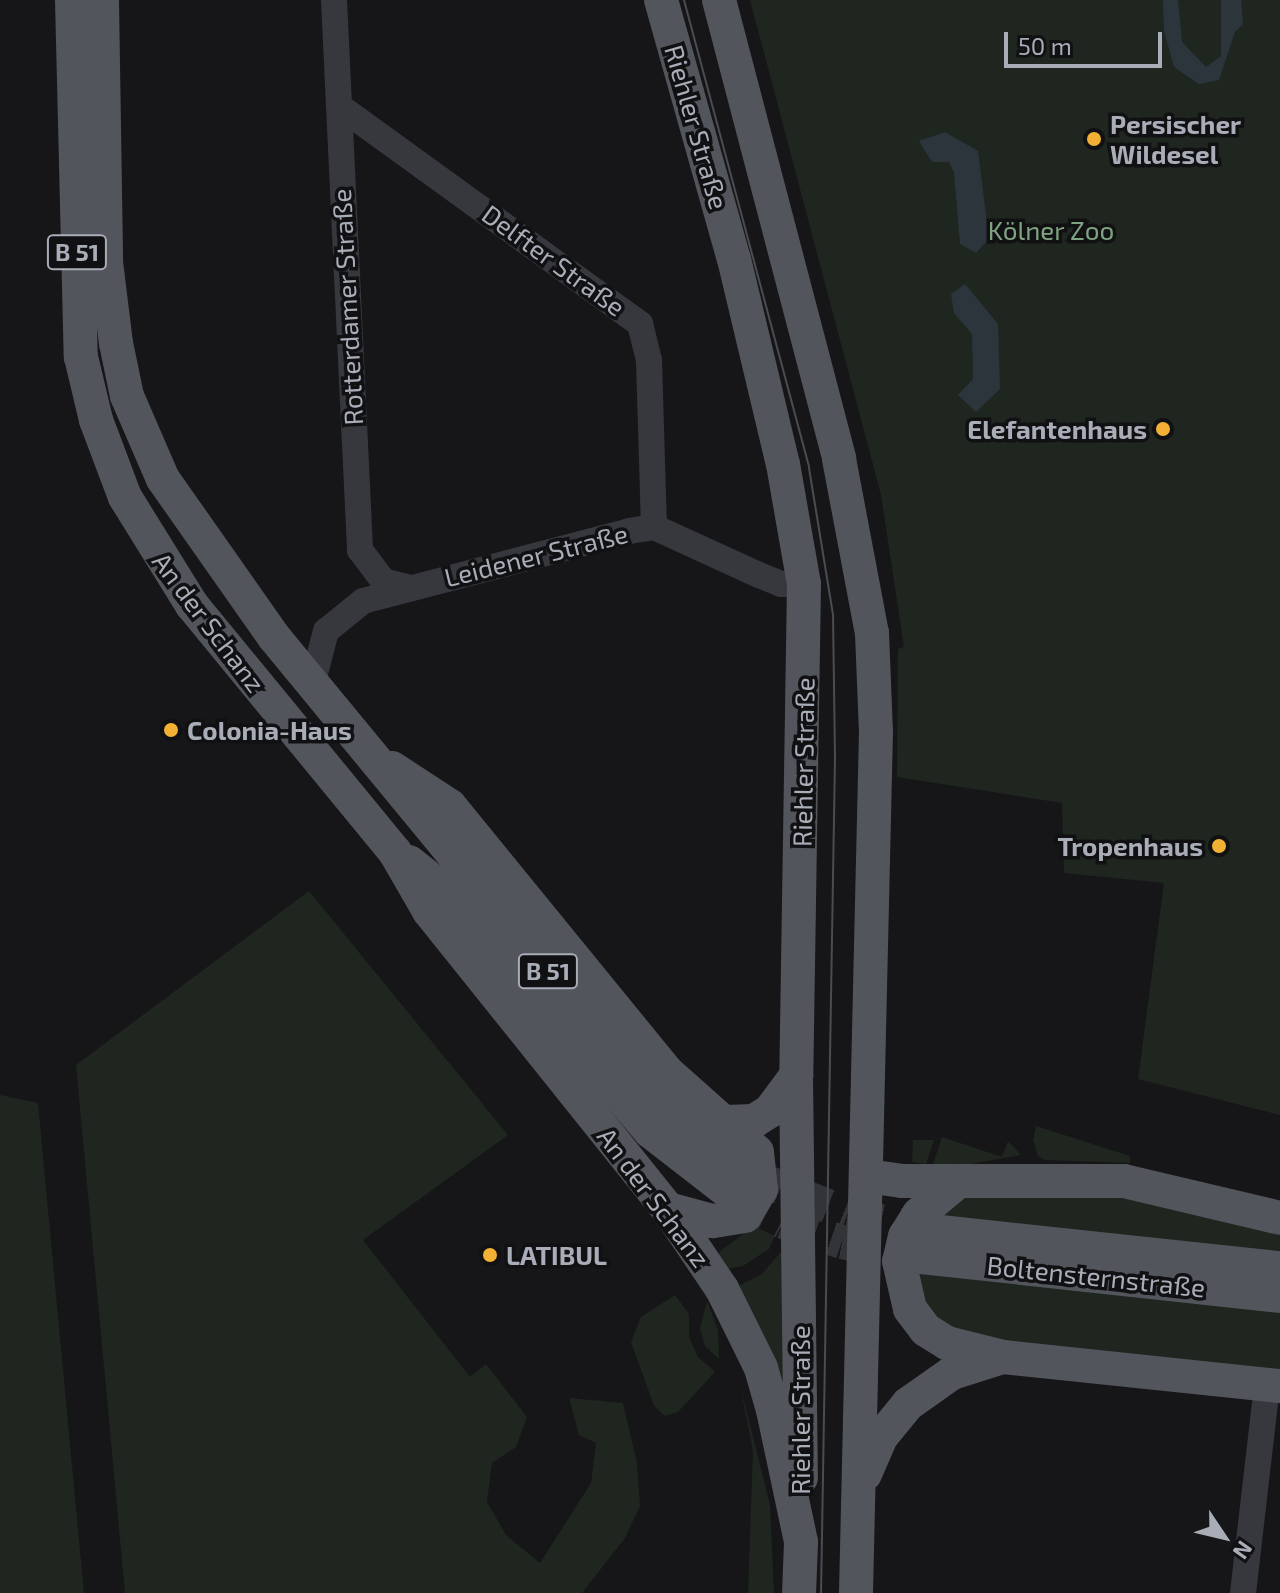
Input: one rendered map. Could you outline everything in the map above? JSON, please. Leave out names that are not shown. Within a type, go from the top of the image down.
[{"type":"main road","name":"An der Schanz","points":[[72,0],[81,357],[96,420],[125,497],[175,581],[227,650],[395,852],[429,911],[668,1209],[722,1289],[761,1368],[801,1542],[799,1593]]},
{"type":"main road","name":"An der Schanz","points":[[102,0],[106,262],[127,396],[147,445],[186,518],[364,751],[659,1102],[742,1186],[650,1131],[449,894],[395,852]]},
{"type":"main road","name":"Riehler Straße","points":[[661,0],[734,259],[783,464],[804,584],[796,1076],[801,1542]]},
{"type":"main road","name":"Riehler Straße","points":[[719,0],[839,459],[870,610],[876,731],[859,1501]]},
{"type":"main road","name":"B 51","points":[[227,650],[222,632],[230,619],[241,616],[274,637]]},
{"type":"main road","name":"An der Schanz","points":[[364,751],[450,806],[667,1072],[757,1152],[762,1171],[755,1204],[745,1216],[730,1222],[690,1218],[668,1209]]},
{"type":"main road","points":[[725,1122],[754,1121],[770,1111],[796,1076]]},
{"type":"main road","points":[[867,1176],[959,1181],[1124,1181],[1280,1218]]},
{"type":"main road","points":[[959,1181],[919,1214],[905,1236],[901,1285],[926,1330],[947,1343],[1003,1357],[1273,1386]]},
{"type":"main road","name":"Boltensternstraße","points":[[1280,1268],[917,1243],[1280,1296]]},
{"type":"main road","points":[[856,1593],[859,1501],[866,1470],[893,1418],[952,1373],[1003,1357]]},
{"type":"street","name":"Rotterdamer Straße","points":[[334,0],[360,550],[383,581],[407,587]]},
{"type":"street","name":"Delfter Straße","points":[[339,106],[640,324],[649,360],[654,527]]},
{"type":"street","name":"Leidener Straße","points":[[312,685],[326,631],[363,601],[407,587],[654,527],[781,584],[804,584]]},
{"type":"street","points":[[1243,1593],[1273,1386]]},
{"type":"green space","name":"Kölner Zoo","points":[[750,0],[1280,0],[1280,1115],[1138,1079],[1164,883],[1064,873],[1062,803],[897,777],[898,649],[904,647],[881,495]]},
{"type":"green space","points":[[309,891],[508,1135],[363,1240],[470,1377],[486,1364],[527,1417],[516,1447],[492,1463],[487,1502],[506,1535],[540,1563],[591,1483],[596,1443],[579,1435],[569,1398],[623,1403],[637,1463],[640,1506],[625,1538],[582,1593],[125,1593],[76,1065]]},
{"type":"green space","points":[[0,1095],[38,1103],[84,1593],[0,1593]]},
{"type":"green space","points":[[1036,1126],[1130,1156],[1130,1163],[1045,1160],[1038,1156],[1033,1140]]},
{"type":"green space","points":[[942,1137],[1002,1157],[1008,1141],[1021,1155],[965,1165],[933,1164]]},
{"type":"green space","points":[[913,1140],[934,1140],[926,1164],[912,1162]]},
{"type":"green space","points":[[1055,1186],[1280,1226],[1280,1254],[932,1217],[965,1196]]},
{"type":"green space","points":[[753,1226],[775,1236],[769,1249],[743,1266],[726,1269],[718,1253]]},
{"type":"green space","points":[[790,1241],[791,1418],[736,1287],[762,1274]]},
{"type":"green space","points":[[911,1270],[1280,1309],[1280,1373],[978,1343],[927,1317]]},
{"type":"green space","points":[[675,1295],[689,1314],[689,1337],[698,1357],[715,1372],[678,1412],[665,1416],[654,1406],[631,1342],[641,1317]]},
{"type":"green space","points":[[707,1301],[718,1330],[719,1359],[705,1346],[700,1329]]},
{"type":"green space","points":[[740,1385],[770,1505],[774,1593],[748,1593],[753,1451]]},
{"type":"shaded area","points":[[1163,0],[1178,0],[1182,42],[1206,67],[1221,56],[1221,0],[1241,0],[1243,24],[1235,32],[1219,80],[1199,84],[1174,67],[1164,31]]},
{"type":"shaded area","points":[[945,132],[978,151],[989,239],[976,253],[960,244],[954,172],[949,162],[932,162],[919,141]]},
{"type":"shaded area","points":[[965,284],[998,324],[1000,389],[976,412],[958,395],[973,379],[972,334],[954,313],[951,294]]},
{"type":"tunnel","points":[[749,1175],[848,1214],[922,1230]]},
{"type":"tunnel","points":[[736,1198],[783,1222],[842,1242],[912,1256]]},
{"type":"tram line","points":[[684,0],[809,468],[833,614],[835,759],[821,1593]]},
{"type":"place","name":"Persischer Wildesel","points":[[1094,139]]},
{"type":"place","name":"Elefantenhaus","points":[[1163,429]]},
{"type":"place","name":"Colonia-Haus","points":[[171,730]]},
{"type":"place","name":"Tropenhaus","points":[[1219,846]]},
{"type":"place","name":"LATIBUL","points":[[490,1255]]}]
